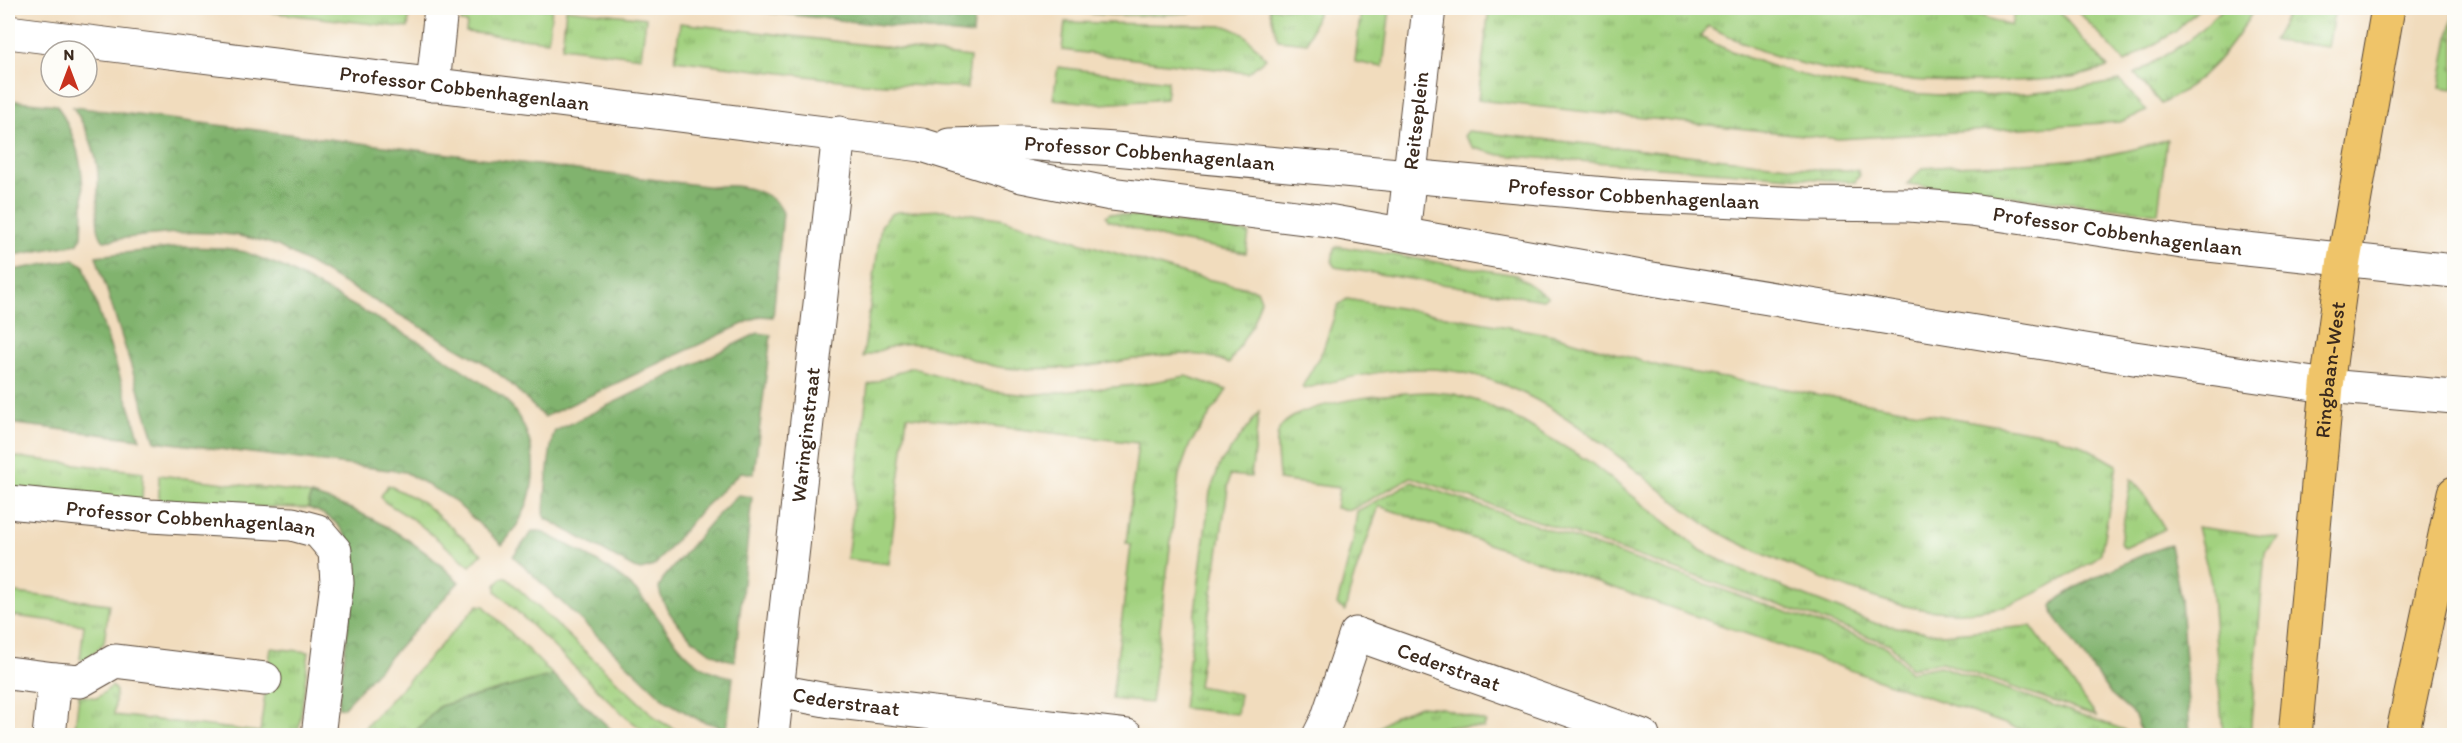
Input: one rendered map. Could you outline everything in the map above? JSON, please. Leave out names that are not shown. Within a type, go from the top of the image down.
[{"type":"main road","name":"Ringbaan-West","points":[[2295,735],[2327,386],[2344,260],[2388,8]]},
{"type":"main road","points":[[2402,735],[2454,493]]},
{"type":"street","points":[[434,85],[441,8]]},
{"type":"street","name":"Reitseplein","points":[[1403,234],[1429,8]]},
{"type":"street","name":"Professor Cobbenhagenlaan","points":[[8,32],[839,133],[921,145],[1022,176],[1111,194],[1328,221],[1640,277],[2122,356],[2327,386],[2454,396]]},
{"type":"street","name":"Waringinstraat","points":[[772,735],[839,133]]},
{"type":"street","name":"Professor Cobbenhagenlaan","points":[[921,145],[1022,143],[1628,196],[1805,204],[1909,205],[1971,210],[2189,243],[2454,271]]},
{"type":"street","name":"Professor Cobbenhagenlaan","points":[[8,502],[150,516],[292,524],[318,531],[335,551],[337,583],[318,735]]},
{"type":"street","name":"Cederstraat","points":[[1319,735],[1327,720],[1356,634],[1643,735]]},
{"type":"street","points":[[8,674],[80,681],[115,661],[265,679]]},
{"type":"street","points":[[49,735],[55,679]]},
{"type":"street","name":"Cederstraat","points":[[778,691],[843,702],[1127,735]]},
{"type":"green space","points":[[232,8],[410,8],[408,28]]},
{"type":"green space","points":[[463,8],[552,8],[548,41],[466,32],[467,23],[461,22]]},
{"type":"green space","points":[[730,8],[975,8],[973,35]]},
{"type":"green space","points":[[1067,8],[1216,8],[1185,13],[1117,15],[1095,14]]},
{"type":"green space","points":[[1269,8],[1319,8],[1307,43],[1278,40]]},
{"type":"green space","points":[[1361,8],[1390,8],[1383,67],[1355,62]]},
{"type":"green space","points":[[1489,8],[1960,8],[2011,26],[2015,8],[2058,8],[2073,29],[2108,67],[2084,75],[2047,80],[1948,82],[1884,78],[1792,61],[1755,48],[1708,26],[1700,37],[1749,58],[1800,74],[1852,86],[1906,93],[1960,96],[2014,94],[2120,81],[2147,111],[2120,122],[1839,139],[1478,100]]},
{"type":"green space","points":[[2075,8],[2200,8],[2175,32],[2125,62]]},
{"type":"green space","points":[[2224,8],[2255,8],[2236,37],[2204,75],[2161,104],[2135,74],[2188,41]]},
{"type":"green space","points":[[2291,8],[2335,8],[2328,47],[2273,41]]},
{"type":"green space","points":[[566,9],[646,18],[641,57],[562,47]]},
{"type":"green space","points":[[2454,9],[2454,89],[2440,87]]},
{"type":"green space","points":[[1065,22],[1226,26],[1244,34],[1266,58],[1248,73],[1062,50]]},
{"type":"green space","points":[[680,23],[970,57],[967,88],[864,83],[675,60]]},
{"type":"green space","points":[[1058,67],[1168,81],[1166,99],[1102,104],[1053,99]]},
{"type":"green space","points":[[8,100],[57,105],[66,122],[78,153],[83,184],[82,237],[77,244],[8,256]]},
{"type":"green space","points":[[73,107],[714,187],[733,186],[754,190],[772,199],[783,213],[773,317],[760,316],[544,417],[509,382],[481,361],[278,246],[256,239],[213,233],[148,235],[104,241],[98,228],[98,180],[95,155],[86,130]]},
{"type":"green space","points":[[1468,131],[1824,170],[1858,170],[1860,175],[1855,182],[1500,155],[1474,148],[1464,136]]},
{"type":"green space","points":[[2167,139],[2158,213],[1907,184],[1923,168],[2078,159],[2138,148]]},
{"type":"green space","points":[[945,210],[1000,218],[1188,275],[1257,290],[1261,300],[1252,325],[1229,364],[1212,357],[1193,354],[1149,357],[1083,367],[1015,369],[987,364],[927,345],[915,344],[892,346],[863,357],[881,226],[891,214],[898,212]]},
{"type":"green space","points":[[1110,213],[1249,233],[1246,253],[1163,238],[1108,220],[1106,216]]},
{"type":"green space","points":[[1338,246],[1516,275],[1548,297],[1543,300],[1335,267],[1332,263],[1334,249]]},
{"type":"green space","points":[[182,247],[225,248],[245,252],[285,268],[425,345],[503,397],[517,414],[526,432],[532,451],[533,471],[531,490],[525,509],[515,528],[502,545],[452,499],[405,472],[155,441],[96,256]]},
{"type":"green space","points":[[74,259],[84,266],[140,439],[8,423],[8,271]]},
{"type":"green space","points":[[1347,299],[1554,335],[1655,365],[1684,371],[2057,436],[2057,438],[2080,444],[2117,465],[2101,553],[2093,561],[2044,589],[2005,606],[1991,609],[1965,612],[1940,611],[1915,608],[1865,595],[1817,577],[1717,532],[1563,416],[1535,399],[1506,386],[1474,375],[1453,371],[1410,369],[1367,374],[1304,389],[1302,387],[1323,350],[1338,305]]},
{"type":"green space","points":[[758,333],[771,335],[754,474],[741,472],[701,510],[654,566],[641,570],[634,568],[545,518],[547,474],[555,431]]},
{"type":"green space","points":[[911,367],[989,391],[1029,395],[1136,385],[1186,376],[1227,390],[1190,444],[1179,475],[1151,703],[1112,699],[1131,545],[1126,544],[1138,443],[907,416],[889,564],[847,559],[868,385]]},
{"type":"green space","points":[[1432,392],[1454,394],[1481,402],[1523,422],[1590,462],[1702,551],[1744,572],[1841,610],[1877,624],[1942,634],[2031,626],[2096,716],[1941,662],[1911,668],[1890,644],[1411,477],[1351,510],[1336,508],[1339,488],[1279,480],[1278,435],[1279,430],[1288,420],[1325,405],[1349,400]]},
{"type":"green space","points":[[1259,412],[1251,477],[1230,475],[1198,686],[1240,694],[1237,714],[1183,708],[1210,492],[1220,464]]},
{"type":"green space","points":[[8,456],[143,472],[142,503],[8,488]]},
{"type":"green space","points":[[159,475],[311,495],[308,508],[159,505]]},
{"type":"green space","points":[[2131,479],[2144,494],[2165,529],[2125,548],[2120,543]]},
{"type":"green space","points":[[1412,482],[1887,647],[1910,672],[1940,666],[2125,730],[2126,735],[2037,735],[1379,506],[1352,583],[1345,611],[1337,605],[1353,541],[1357,511]]},
{"type":"green space","points":[[388,485],[422,502],[482,554],[470,566],[414,520],[383,501],[381,496]]},
{"type":"green space","points":[[311,495],[352,509],[409,540],[459,582],[343,708],[338,707],[355,567],[350,546],[341,529],[327,516],[308,508]]},
{"type":"green space","points":[[738,495],[752,497],[735,661],[712,653],[688,635],[669,612],[659,588],[663,579],[711,522]]},
{"type":"green space","points":[[2197,527],[2279,538],[2265,552],[2250,735],[2223,735],[2211,583]]},
{"type":"green space","points":[[533,531],[540,531],[552,537],[611,570],[644,599],[686,653],[699,664],[714,672],[733,677],[727,729],[699,720],[666,701],[513,556]]},
{"type":"green space","points":[[2170,545],[2181,600],[2190,735],[2142,735],[2135,716],[2111,695],[2054,615],[2052,606],[2088,581]]},
{"type":"green space","points":[[502,578],[507,578],[658,720],[685,735],[650,735],[627,718],[496,591],[496,585]]},
{"type":"green space","points":[[8,592],[109,604],[104,643],[87,660],[80,659],[84,625],[8,615]]},
{"type":"green space","points":[[478,605],[484,606],[553,675],[440,706],[412,735],[357,736]]},
{"type":"green space","points":[[271,648],[309,652],[298,735],[74,736],[79,695],[97,698],[112,686],[116,691],[114,715],[260,732]]},
{"type":"green space","points":[[553,675],[617,735],[412,735],[440,706]]},
{"type":"green space","points":[[1420,706],[1442,708],[1486,722],[1484,728],[1450,726],[1412,735],[1369,735],[1396,715]]}]
